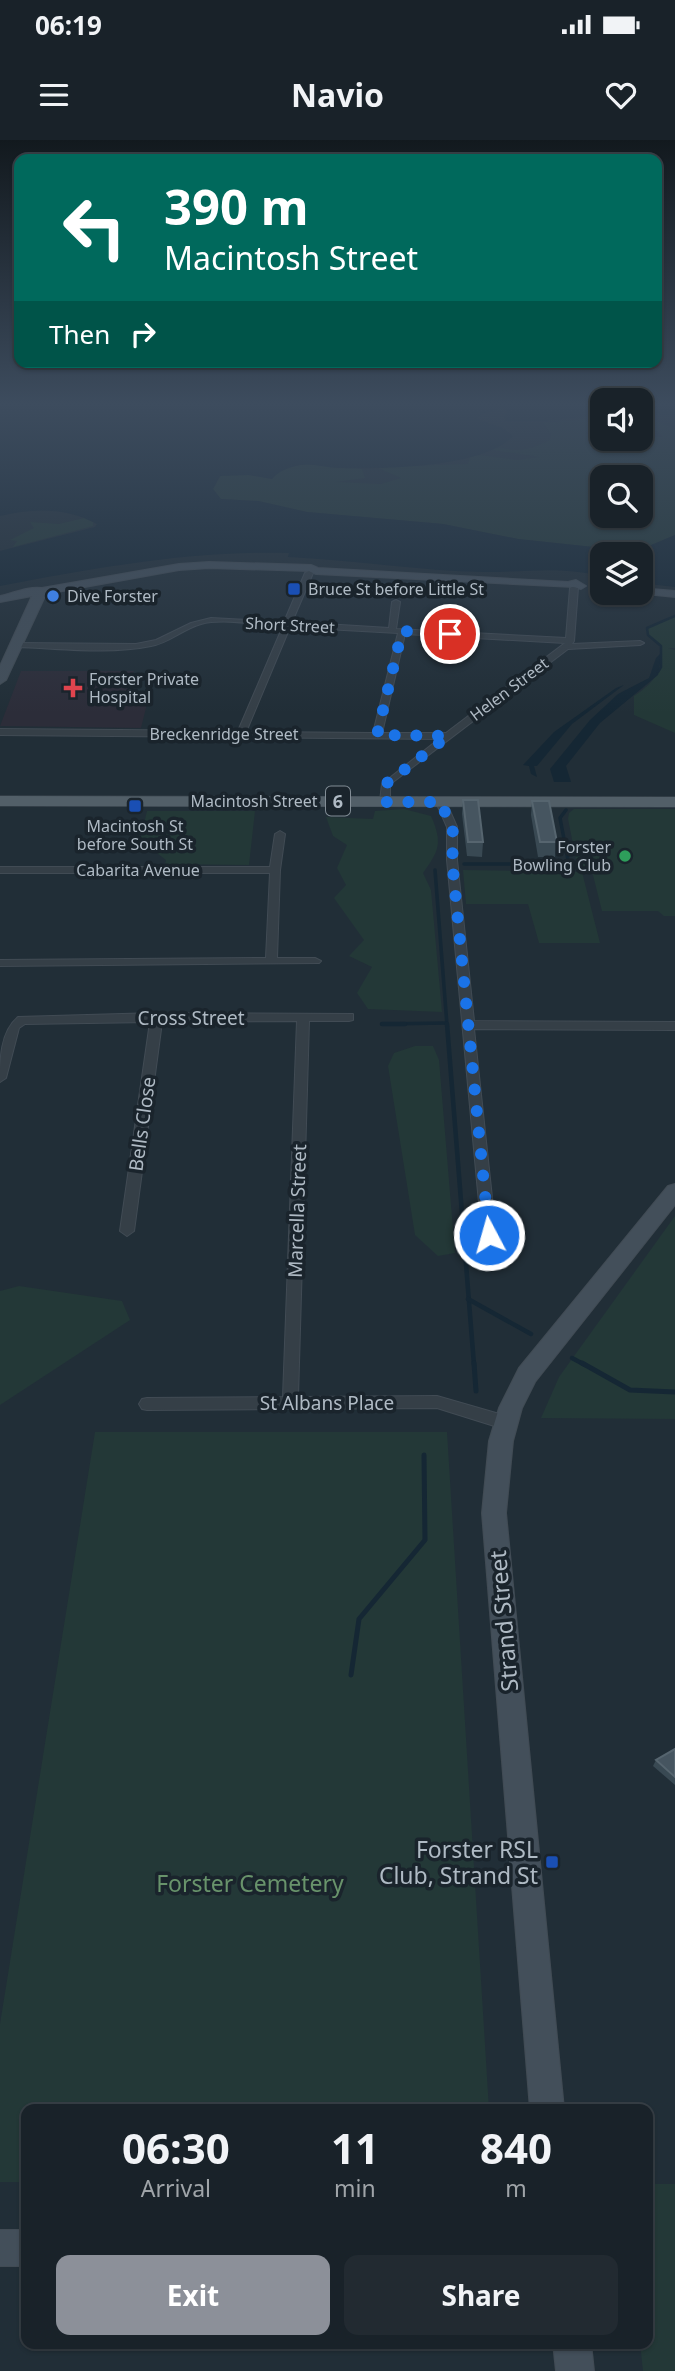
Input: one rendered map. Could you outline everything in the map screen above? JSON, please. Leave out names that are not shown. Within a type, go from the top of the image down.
[{"type":"main road","name":"Macintosh Street","points":[[0,794],[384,798],[441,802],[675,802]]},
{"type":"main road","name":"Macintosh Street","points":[[0,801],[675,794]]},
{"type":"street","points":[[0,599],[179,567],[209,565],[579,586],[568,644]]},
{"type":"street","points":[[241,734],[310,571]]},
{"type":"street","points":[[653,592],[675,594]]},
{"type":"street","points":[[0,680],[9,647],[35,594]]},
{"type":"street","points":[[377,735],[397,631],[396,602]]},
{"type":"street","name":"Short Street","points":[[9,647],[133,646],[154,643],[194,622],[211,620],[568,644],[640,643]]},
{"type":"street","name":"Helen Street","points":[[384,798],[387,783],[568,644]]},
{"type":"street","name":"Breckenridge Street","points":[[0,732],[448,736]]},
{"type":"street","points":[[441,802],[442,810],[450,819],[452,832],[452,860],[489,1235]]},
{"type":"street","points":[[271,961],[275,870],[280,834]]},
{"type":"street","name":"Cabarita Avenue","points":[[0,870],[275,870]]},
{"type":"street","points":[[0,963],[315,961]]},
{"type":"street","name":"Bells Close","points":[[127,1231],[157,1017]]},
{"type":"street","name":"Cross Street","points":[[0,1078],[14,1027],[22,1020],[33,1018],[349,1017]]},
{"type":"street","name":"Marcella Street","points":[[290,1403],[303,1019]]},
{"type":"street","points":[[469,1025],[675,1026]]},
{"type":"street","name":"Strand Street","points":[[547,2104],[494,1513],[504,1422],[527,1375],[675,1191]]},
{"type":"street","name":"St Albans Place","points":[[147,1404],[437,1402],[504,1422]]},
{"type":"street","points":[[0,2248],[21,2248]]},
{"type":"street","points":[[573,2349],[575,2371]]},
{"type":"shaded area","points":[[0,505],[276,505],[307,512],[443,524],[518,539],[590,547],[590,574],[557,570],[436,570],[288,557],[289,553],[253,553],[180,557],[0,586],[0,551],[95,527],[97,524],[73,514],[25,511],[0,516]]},
{"type":"shaded area","points":[[675,535],[675,587],[653,584],[653,544]]},
{"type":"shaded area","points":[[662,652],[658,675],[600,723],[566,766],[571,782],[554,782],[550,769],[590,720],[618,694],[649,678],[656,658]]},
{"type":"shaded area","name":"Forster Private Hospital","points":[[21,671],[134,671],[127,703],[147,704],[141,728],[0,726]]},
{"type":"shaded area","points":[[624,685],[572,724],[537,766],[534,766],[537,777],[531,774],[529,766],[523,765],[554,732]]},
{"type":"green space","points":[[276,505],[590,505],[590,528],[653,528],[653,505],[675,505],[675,535],[653,544],[653,542],[590,542],[590,547],[518,539],[443,524],[307,512]]},
{"type":"green space","points":[[84,518],[93,522],[93,526],[13,547],[17,541],[10,540],[34,528],[30,522],[59,524]]},
{"type":"green space","points":[[675,616],[675,648],[668,648],[675,650],[675,733],[634,715],[634,696],[656,676],[661,662],[661,646],[648,635],[647,628]]},
{"type":"green space","points":[[404,809],[431,816],[437,833],[436,852],[423,873],[431,890],[442,1012],[368,1009],[357,993],[372,967],[349,956],[364,940],[334,898],[346,885],[337,868],[347,845],[333,836],[326,817],[373,819],[375,811]]},
{"type":"green space","name":"Forster Bowling Club","points":[[574,809],[675,809],[675,916],[664,916],[658,911],[602,911],[592,871],[578,870],[568,819],[569,813]]},
{"type":"green space","points":[[147,811],[255,811],[249,865],[165,864],[166,860],[140,840]]},
{"type":"green space","points":[[463,870],[582,872],[600,943],[539,943],[528,904],[466,904]]},
{"type":"green space","points":[[415,1046],[433,1046],[439,1060],[455,1253],[438,1256],[415,1235],[388,1066],[394,1053]]},
{"type":"green space","points":[[675,1216],[675,1419],[541,1418],[559,1377]]},
{"type":"green space","points":[[19,1286],[122,1301],[130,1320],[0,1405],[0,1291]]},
{"type":"green space","name":"Forster Cemetery","points":[[95,1432],[447,1432],[489,2104],[21,2104],[21,2182],[0,2182],[0,2024]]},
{"type":"green space","points":[[653,2184],[675,2184],[675,2371],[643,2371],[641,2349],[653,2349]]},
{"type":"building","points":[[463,800],[478,800],[483,842],[468,842]]},
{"type":"building","points":[[532,801],[549,801],[557,842],[540,842]]},
{"type":"building","points":[[675,1749],[675,1777],[656,1760]]},
{"type":"waterway","points":[[658,672],[661,667],[661,646],[648,635],[647,628],[675,616]]},
{"type":"waterway","points":[[464,864],[562,864],[568,860],[560,818],[566,810]]},
{"type":"waterway","points":[[435,870],[447,1025]]},
{"type":"waterway","points":[[405,1024],[382,1024],[446,1023]]},
{"type":"waterway","points":[[447,1024],[469,1299]]},
{"type":"waterway","points":[[469,1299],[531,1334]]},
{"type":"waterway","points":[[469,1299],[474,1365]]},
{"type":"waterway","points":[[572,1358],[585,1365]]},
{"type":"waterway","points":[[474,1363],[476,1391]]},
{"type":"waterway","points":[[582,1363],[630,1390],[675,1392]]},
{"type":"waterway","points":[[351,1675],[359,1619],[425,1540],[424,1455]]},
{"type":"place","name":"Bruce St before Little St","points":[[294,589]]},
{"type":"place","name":"Dive Forster","points":[[53,596]]},
{"type":"place","name":"Forster Private Hospital","points":[[73,688]]},
{"type":"place","name":"Macintosh St before South St","points":[[135,806]]},
{"type":"place","name":"Forster Bowling Club","points":[[625,856]]},
{"type":"place","name":"Forster RSL Club, Strand St","points":[[552,1862]]},
{"type":"route","points":[[450,634],[402,631],[377,735],[448,736],[387,783],[384,794],[385,802],[441,802],[442,810],[450,819],[489,1235]]}]
